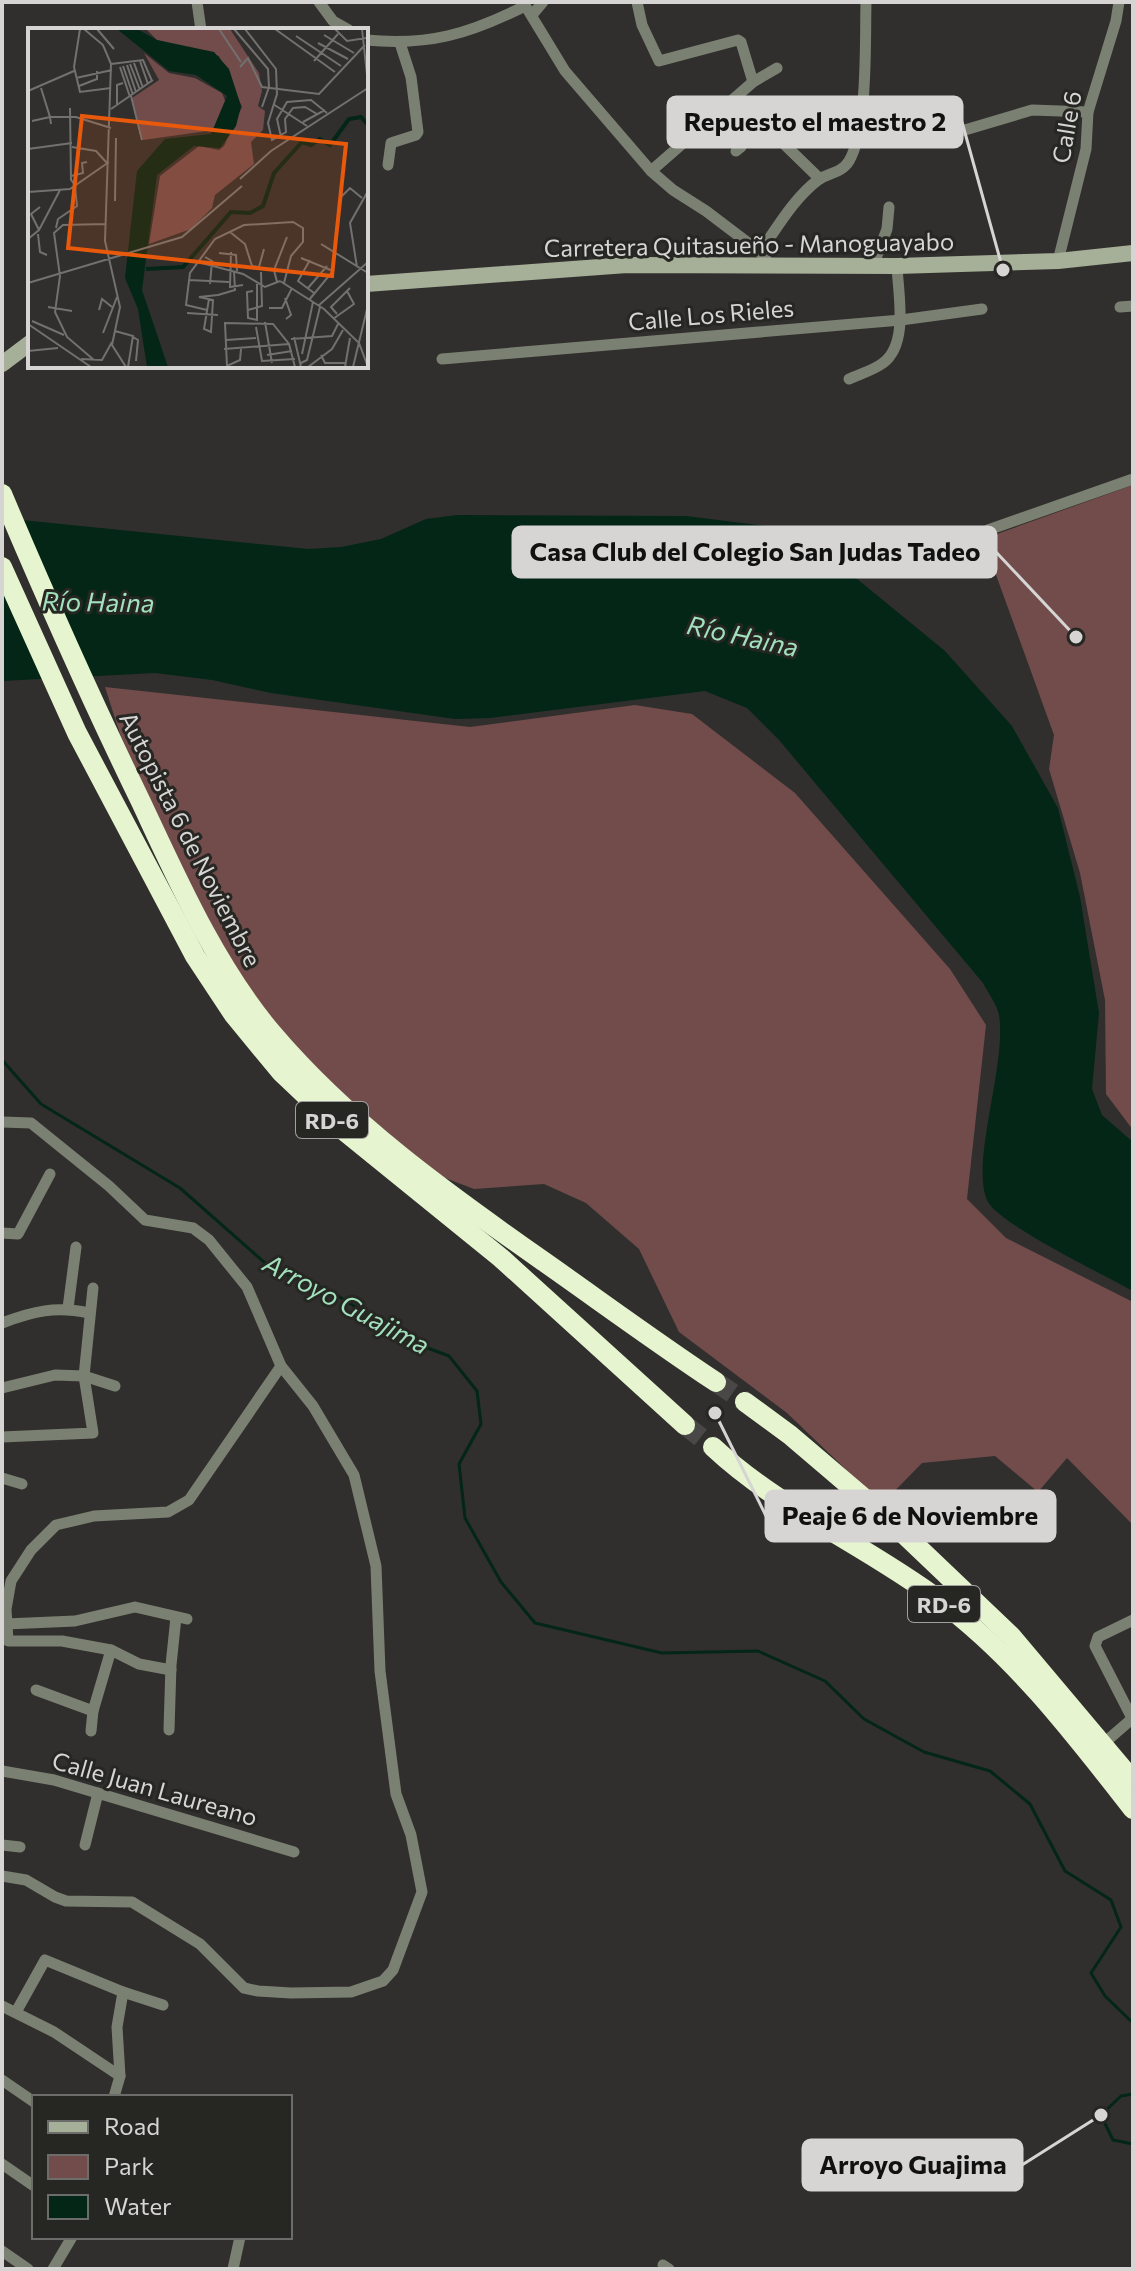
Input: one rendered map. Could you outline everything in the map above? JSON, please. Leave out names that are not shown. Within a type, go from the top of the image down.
[{"type":"highway","name":"Autopista 6 de Noviembre","points":[[2,494],[97,711],[163,850],[236,986],[271,1032],[306,1071],[395,1153],[465,1206],[716,1382]]},
{"type":"highway","name":"Autopista 6 de Noviembre","points":[[2,567],[77,733],[195,956],[234,1015],[281,1072],[337,1125],[501,1258],[685,1425]]},
{"type":"highway","name":"RD-6","points":[[745,1402],[790,1435],[1011,1636],[1133,1781]]},
{"type":"highway","name":"RD-6","points":[[713,1447],[767,1489],[942,1601],[1000,1653],[1076,1737],[1133,1809]]},
{"type":"highway","points":[[876,1557],[899,1531]]},
{"type":"street","points":[[197,2],[201,28]]},
{"type":"street","points":[[319,2],[333,21],[345,28]]},
{"type":"street","points":[[368,40],[400,43],[452,35],[543,2]]},
{"type":"street","points":[[637,2],[642,25],[659,61],[738,40],[753,82]]},
{"type":"street","points":[[760,252],[787,213],[820,179],[839,171],[848,163],[854,149],[864,84],[866,2]]},
{"type":"street","name":"Calle 6","points":[[1058,261],[1086,149],[1088,112],[1119,2]]},
{"type":"street","points":[[527,8],[565,71],[651,171],[760,252],[771,266]]},
{"type":"street","points":[[388,165],[391,143],[418,132],[411,77],[400,43]]},
{"type":"street","points":[[651,171],[753,82],[777,68]]},
{"type":"street","points":[[925,137],[959,132],[1032,110],[1088,112]]},
{"type":"street","points":[[721,112],[743,139],[736,151]]},
{"type":"street","points":[[775,116],[784,144],[820,179]]},
{"type":"street","points":[[873,266],[887,229],[889,207]]},
{"type":"street","name":"Carretera Quitasueño - Manoguayabo","points":[[368,284],[627,265],[897,266],[1058,261],[1133,253]]},
{"type":"street","points":[[849,379],[885,362],[891,355],[901,320],[897,266]]},
{"type":"street","points":[[1120,307],[1133,306]]},
{"type":"street","name":"Calle Los Rieles","points":[[442,359],[901,320],[982,309]]},
{"type":"street","points":[[2,364],[28,344]]},
{"type":"street","points":[[988,530],[1133,479]]},
{"type":"street","points":[[2,1122],[31,1123],[109,1186],[145,1220],[193,1228],[209,1240],[247,1287],[281,1366],[313,1406],[354,1475],[376,1566],[380,1671],[396,1794],[411,1835],[422,1892],[393,1970],[383,1981],[351,1992],[258,1991],[244,1988],[200,1944],[150,1915],[140,1905],[132,1902],[66,1901],[26,1880],[2,1876]]},
{"type":"street","points":[[2,1233],[18,1234],[50,1174]]},
{"type":"street","points":[[68,1308],[76,1247]]},
{"type":"street","points":[[2,1437],[93,1433],[84,1376],[93,1288]]},
{"type":"street","points":[[2,1323],[35,1311],[68,1308],[89,1313]]},
{"type":"street","points":[[171,1670],[139,1664],[111,1650],[62,1641],[11,1643],[6,1624],[11,1581],[31,1550],[56,1525],[94,1516],[168,1512],[189,1500],[281,1366]]},
{"type":"street","points":[[2,1388],[55,1375],[84,1376],[115,1386]]},
{"type":"street","points":[[2,1478],[22,1484]]},
{"type":"street","points":[[6,1624],[75,1621],[135,1607],[182,1618],[171,1670],[169,1730]]},
{"type":"street","points":[[1103,1744],[1133,1719],[1095,1643],[1098,1637],[1133,1620]]},
{"type":"street","points":[[91,1731],[93,1711],[111,1650]]},
{"type":"street","points":[[36,1690],[93,1711]]},
{"type":"street","name":"Calle Juan Laureano","points":[[2,1771],[54,1780],[294,1852]]},
{"type":"street","points":[[85,1845],[98,1793]]},
{"type":"street","points":[[2,1845],[20,1847]]},
{"type":"street","points":[[16,2012],[45,1960],[163,2005]]},
{"type":"street","points":[[115,2095],[120,2076],[117,2027],[123,1992]]},
{"type":"street","points":[[2,2006],[54,2032],[120,2076]]},
{"type":"street","points":[[2,2080],[32,2101]]},
{"type":"street","points":[[2,2164],[32,2185]]},
{"type":"street","points":[[53,2269],[71,2239]]},
{"type":"street","points":[[233,2269],[240,2239]]},
{"type":"street","points":[[2,2251],[28,2269]]},
{"type":"green space","points":[[1133,485],[1133,1130],[1106,1094],[1105,1000],[1080,873],[1049,769],[1054,735],[983,539]]},
{"type":"green space","points":[[105,687],[470,727],[635,705],[692,714],[795,793],[950,969],[986,1025],[967,1199],[1006,1238],[1133,1302],[1133,1525],[1067,1458],[1038,1492],[995,1456],[922,1463],[882,1504],[787,1413],[679,1332],[639,1249],[586,1203],[544,1184],[474,1189],[432,1173],[344,1101],[276,1029],[213,936],[120,734]]},
{"type":"water","name":"Río Haina","points":[[457,515],[686,516],[775,527],[823,551],[945,651],[1012,726],[1058,808],[1080,897],[1099,1013],[1092,1089],[1102,1115],[1133,1142],[1133,1291],[1032,1236],[997,1212],[988,1202],[983,1185],[983,1164],[1000,1036],[999,1015],[994,1003],[983,983],[779,740],[747,708],[705,691],[490,718],[455,719],[155,673],[2,681],[2,518],[308,549],[341,547],[381,539],[426,519]]},
{"type":"pier","points":[[2,514],[92,681],[45,683],[2,583]]},
{"type":"waterway","name":"Arroyo Guajima","points":[[2,1060],[41,1104],[180,1188],[272,1269],[332,1292],[409,1341],[449,1356],[477,1391],[481,1424],[459,1464],[465,1518],[501,1582],[535,1623],[662,1653],[758,1651],[825,1681],[864,1719],[924,1752],[990,1771],[1030,1804],[1065,1871],[1111,1900],[1121,1927],[1091,1973],[1105,1996],[1133,2023]]},
{"type":"waterway","name":"Arroyo Guajima","points":[[1133,2094],[1121,2096],[1101,2115],[1113,2140],[1133,2144]]},
{"type":"tunnel","points":[[716,1382],[745,1402]]},
{"type":"tunnel","points":[[685,1425],[713,1447]]},
{"type":"place","name":"Repuesto el maestro 2","points":[[1003,270]]},
{"type":"place","name":"Casa Club del Colegio San Judas Tadeo","points":[[1076,637]]},
{"type":"place","name":"Peaje 6 de Noviembre","points":[[715,1413]]},
{"type":"place","name":"Arroyo Guajima","points":[[1101,2115]]}]
